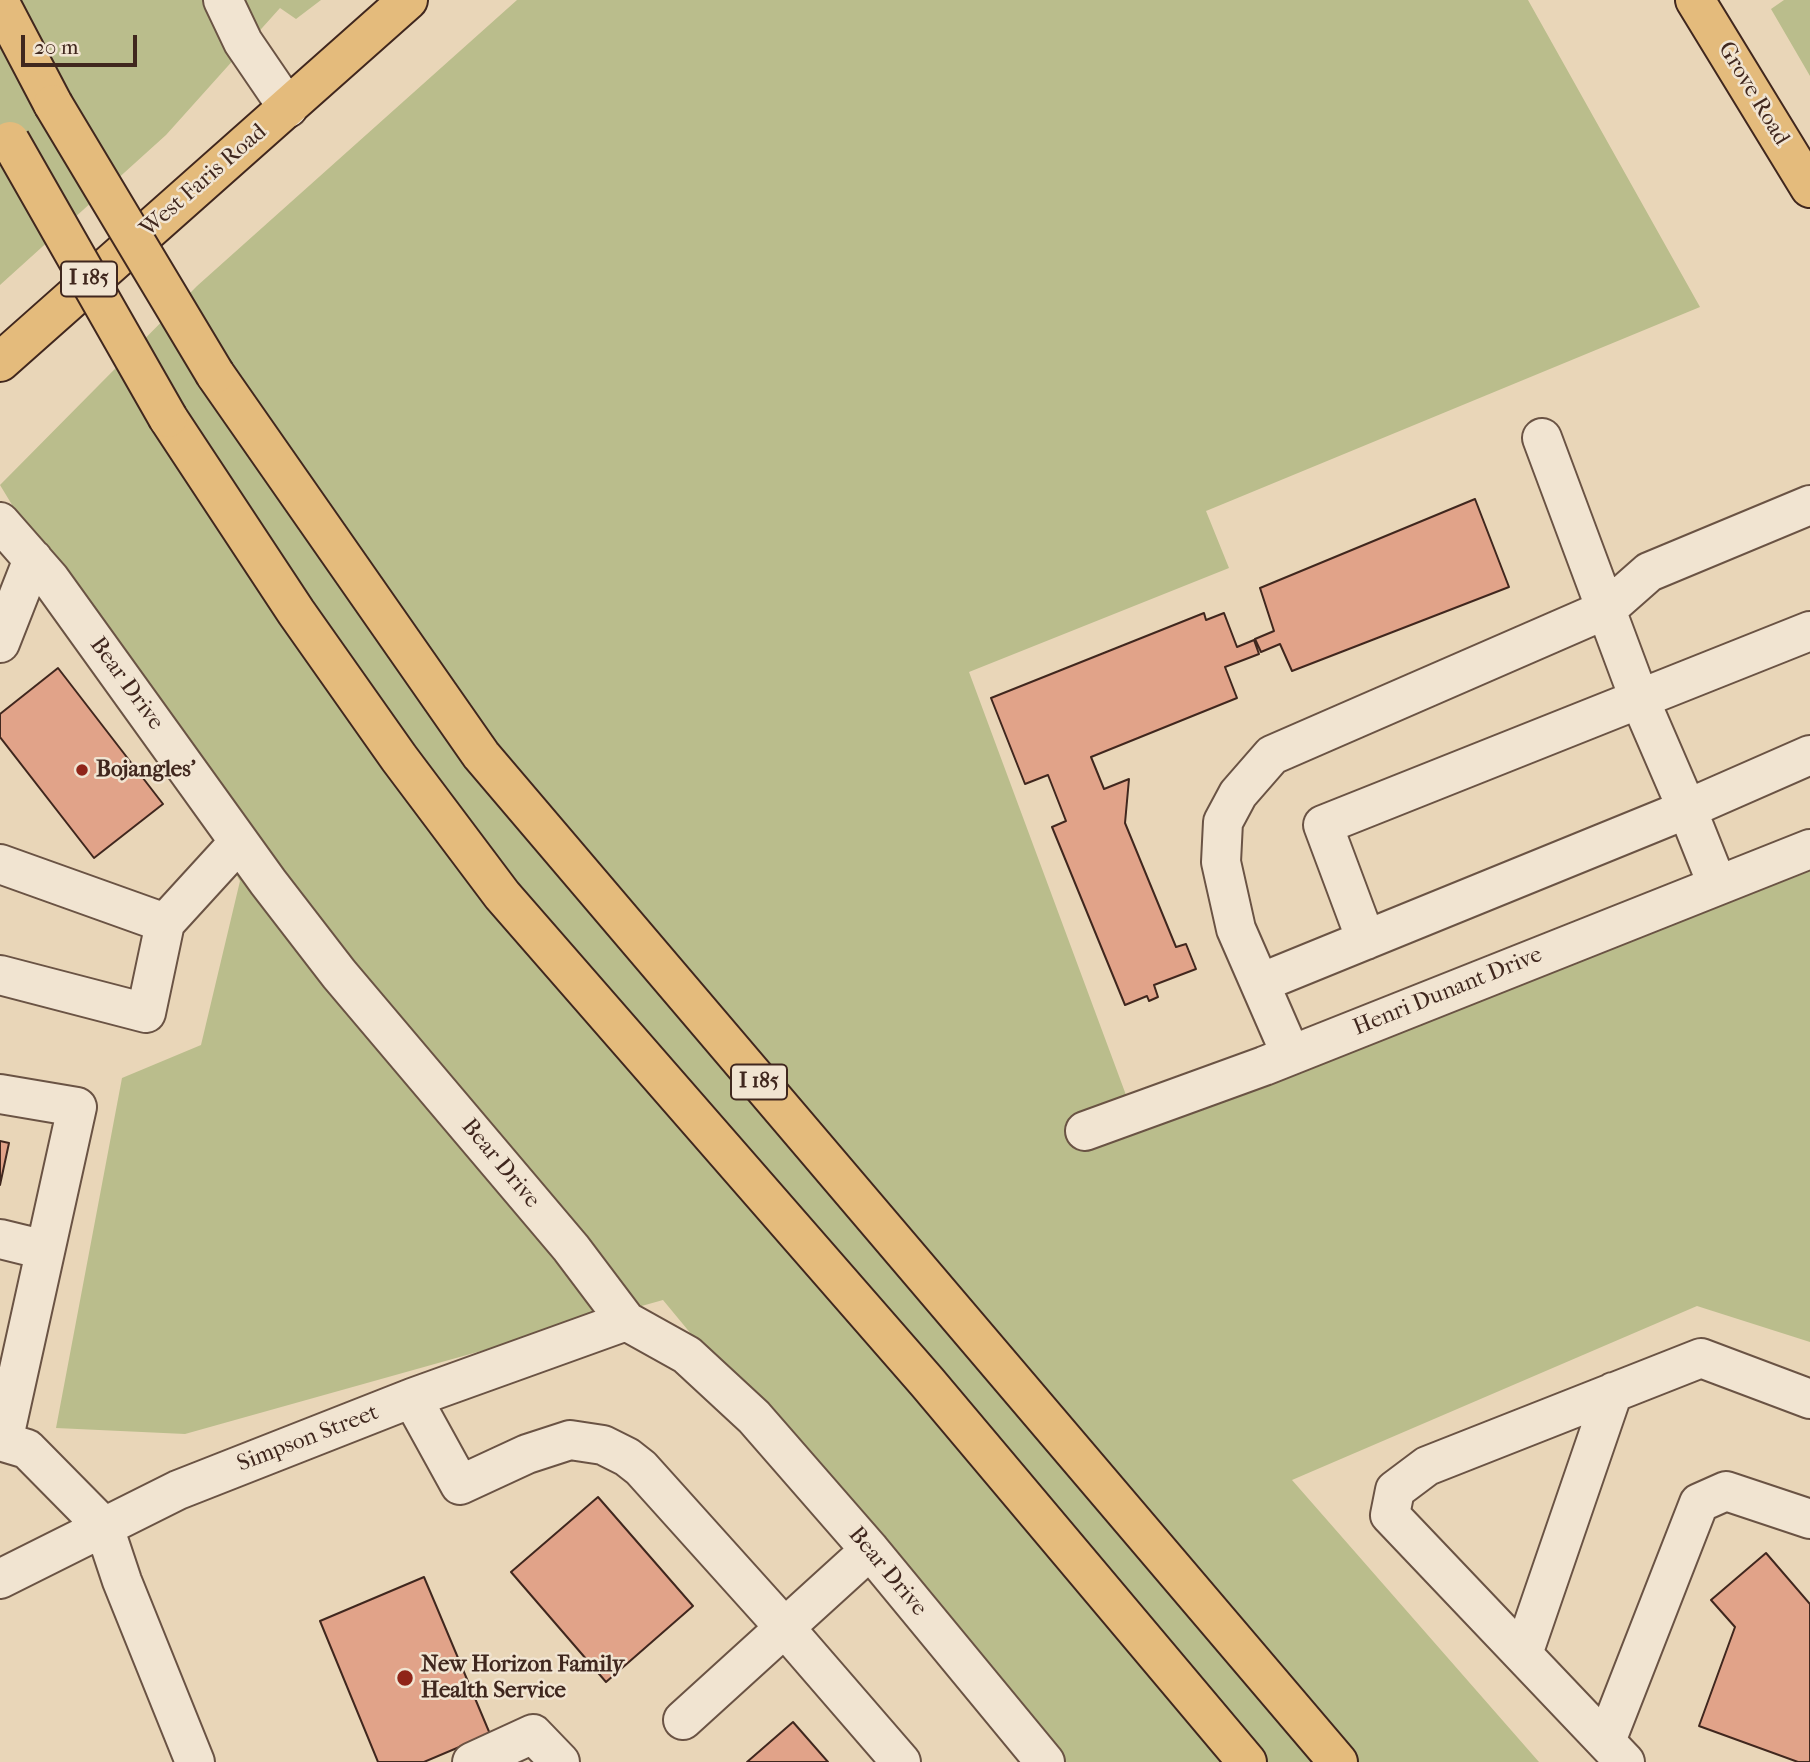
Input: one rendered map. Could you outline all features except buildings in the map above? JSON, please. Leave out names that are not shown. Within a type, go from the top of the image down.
[{"type":"main road","name":"West Faris Road","points":[[0,362],[408,0]]},
{"type":"main road","name":"Grove Road","points":[[1697,1],[1810,188]]},
{"type":"main road","name":"I 185","points":[[0,3],[53,104],[215,374],[481,755],[1338,1762]]},
{"type":"main road","name":"I 185","points":[[5,132],[168,418],[312,634],[399,758],[502,895],[927,1382],[1247,1762]]},
{"type":"street","points":[[223,0],[243,42],[288,108]]},
{"type":"street","points":[[1542,438],[1639,698],[1717,884]]},
{"type":"street","points":[[1291,1055],[1236,929],[1221,862],[1223,822],[1238,794],[1272,755],[1607,609],[1649,572],[1810,505]]},
{"type":"street","name":"Bear Drive","points":[[0,522],[50,579],[239,842],[340,974],[571,1248],[625,1321],[687,1355],[754,1417],[870,1550],[1045,1762]]},
{"type":"street","points":[[0,643],[33,559]]},
{"type":"street","points":[[1366,940],[1322,825],[1810,631]]},
{"type":"street","points":[[1260,983],[1687,809],[1810,755]]},
{"type":"street","points":[[0,975],[146,1013],[165,923],[239,842]]},
{"type":"street","name":"Henri Dunant Drive","points":[[1085,1131],[1291,1055],[1810,849]]},
{"type":"street","points":[[0,864],[165,923]]},
{"type":"street","points":[[0,1094],[77,1107],[45,1250],[12,1346],[1,1441],[27,1449],[104,1527],[122,1581],[195,1762]]},
{"type":"street","points":[[0,1239],[45,1250]]},
{"type":"street","name":"Simpson Street","points":[[0,1579],[178,1490],[412,1398],[625,1321]]},
{"type":"street","points":[[1810,1399],[1701,1357],[1427,1466],[1395,1490],[1390,1515],[1616,1752],[1699,1503],[1726,1491],[1810,1519]]},
{"type":"street","points":[[1523,1654],[1613,1392]]},
{"type":"street","points":[[412,1398],[460,1485],[527,1454],[569,1440],[603,1446],[627,1457],[641,1468],[785,1628],[901,1762]]},
{"type":"street","points":[[683,1720],[870,1550]]},
{"type":"street","points":[[472,1762],[533,1734],[559,1762]]},
{"type":"green space","points":[[0,0],[321,0],[296,19],[280,8],[166,135],[0,285]]},
{"type":"green space","points":[[517,0],[1528,0],[1700,307],[1206,511],[1229,568],[969,672],[1139,1130],[1539,978],[1810,871],[1810,1342],[1697,1306],[1292,1480],[1539,1762],[1045,1762],[663,1300],[185,1434],[56,1428],[122,1078],[201,1045],[240,881],[0,485],[197,286]]},
{"type":"green space","points":[[1784,0],[1810,0],[1810,76],[1771,9]]},
{"type":"place","name":"Bojangles'","points":[[82,770]]},
{"type":"place","name":"New Horizon Family Health Service","points":[[405,1678]]}]
